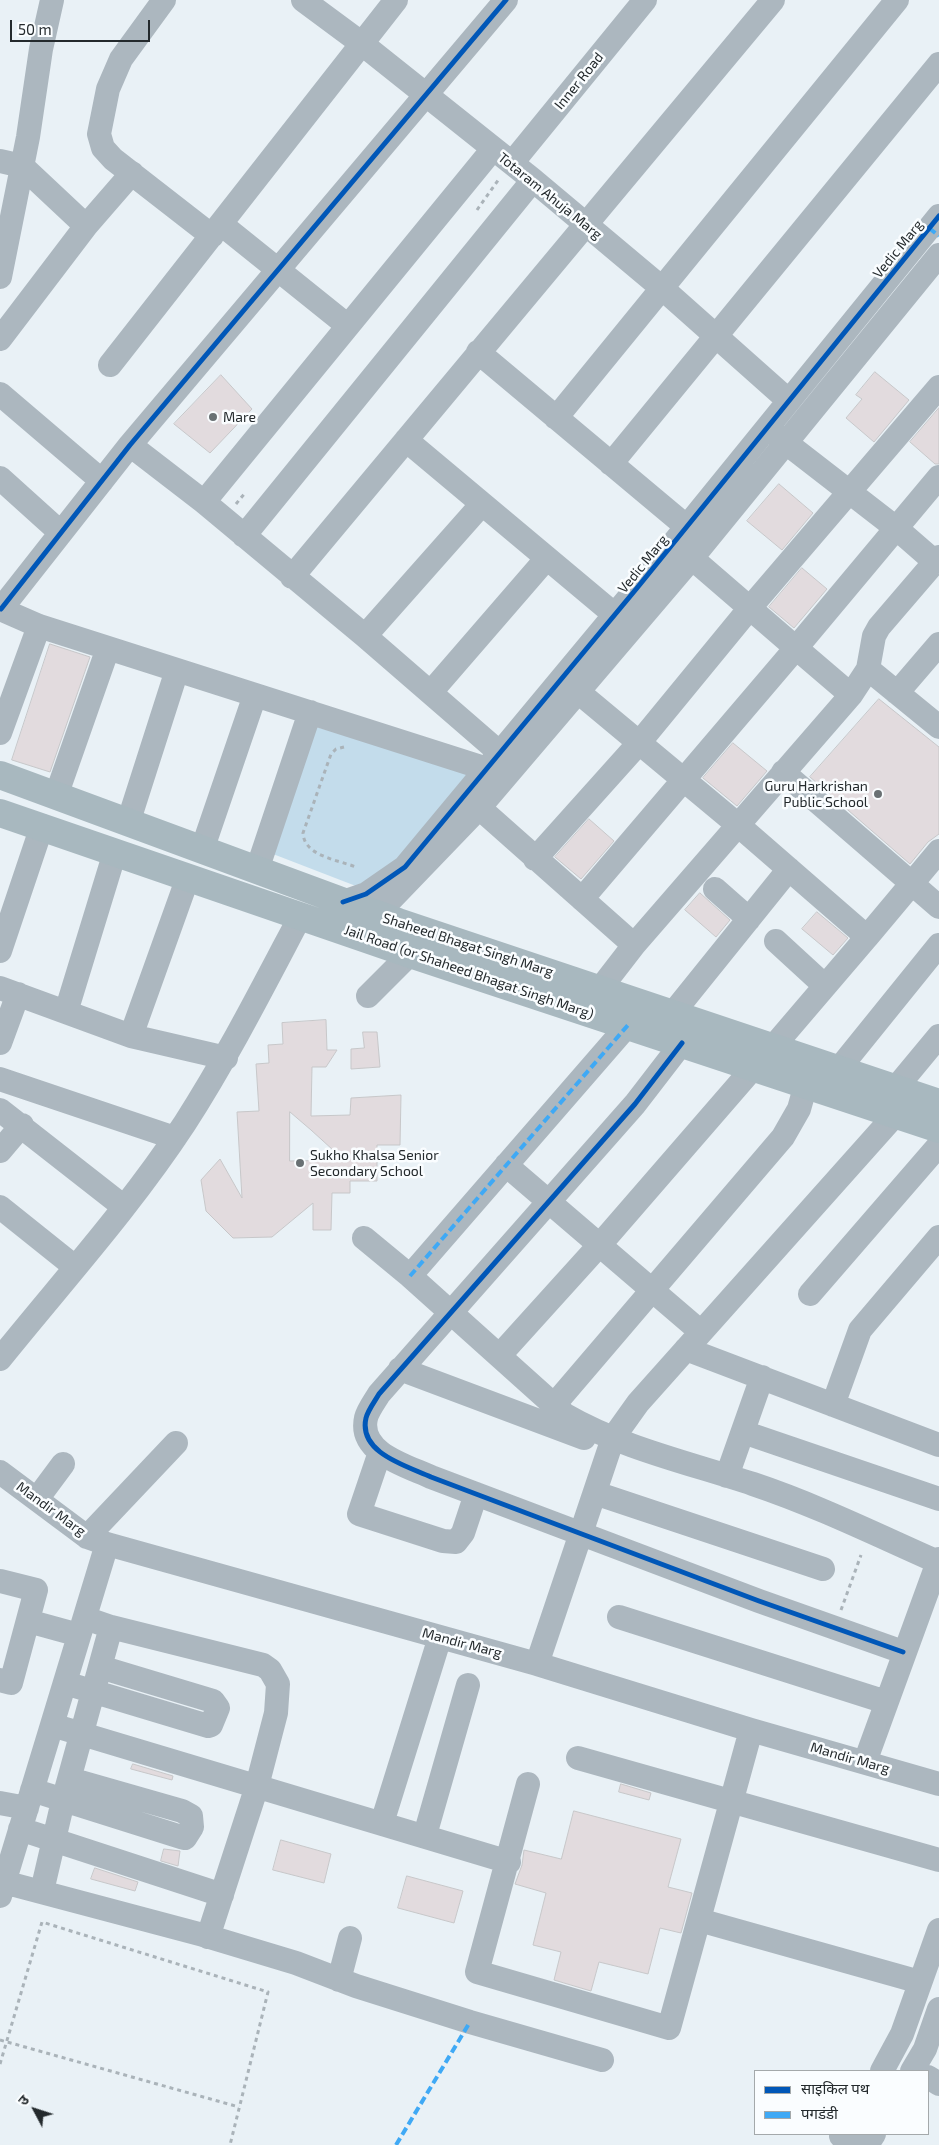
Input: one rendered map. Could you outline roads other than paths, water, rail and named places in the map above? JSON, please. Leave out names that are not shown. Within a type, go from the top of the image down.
[{"type":"main road","name":"Shaheed Bhagat Singh Marg","points":[[0,775],[377,914],[838,1070],[895,1102],[939,1103]]},
{"type":"main road","name":"Jail Road (or Shaheed Bhagat Singh Marg)","points":[[0,812],[410,954],[806,1084],[895,1102],[939,1129]]},
{"type":"street","points":[[0,277],[11,164],[52,0]]},
{"type":"street","points":[[164,0],[121,59],[108,89],[99,134],[103,148],[132,173],[278,270],[348,326]]},
{"type":"street","name":"Totaram Ahuja Marg","points":[[304,0],[426,94],[492,150],[533,180],[663,289],[714,337],[789,401]]},
{"type":"street","points":[[110,365],[396,0]]},
{"type":"street","points":[[497,767],[310,712],[177,670],[39,626],[0,609],[130,446],[506,0]]},
{"type":"street","name":"Inner Road","points":[[512,163],[645,0]]},
{"type":"street","points":[[292,577],[478,352],[587,226],[773,0]]},
{"type":"street","points":[[556,418],[897,0]]},
{"type":"street","points":[[611,464],[939,64]]},
{"type":"street","points":[[204,502],[492,150]]},
{"type":"street","points":[[11,164],[86,226]]},
{"type":"street","points":[[0,339],[86,226],[132,173]]},
{"type":"street","points":[[244,536],[533,180]]},
{"type":"street","name":"Vedic Marg","points":[[377,914],[472,802],[497,767],[570,685],[692,558],[776,435],[789,401],[936,226]]},
{"type":"street","name":"Vedic Marg","points":[[570,685],[615,615],[681,535],[776,435],[939,255]]},
{"type":"street","points":[[478,352],[611,464],[681,535],[692,558],[851,695]]},
{"type":"street","points":[[536,859],[639,743],[749,609],[939,387]]},
{"type":"street","points":[[0,394],[102,481]]},
{"type":"street","points":[[600,989],[634,945],[851,695],[868,669],[874,636],[879,627],[937,559],[776,435]]},
{"type":"street","points":[[406,440],[615,615]]},
{"type":"street","points":[[130,446],[204,502],[431,692],[497,767]]},
{"type":"street","points":[[582,900],[939,477]]},
{"type":"street","points":[[0,478],[61,533]]},
{"type":"street","points":[[365,636],[482,504]]},
{"type":"street","points":[[431,692],[546,558]]},
{"type":"street","points":[[0,733],[39,626]]},
{"type":"street","points":[[897,693],[939,644]]},
{"type":"street","points":[[56,796],[108,648]]},
{"type":"street","points":[[868,669],[939,727]]},
{"type":"street","points":[[128,823],[177,670]]},
{"type":"street","points":[[570,685],[738,825],[867,937]]},
{"type":"street","points":[[202,850],[256,695]]},
{"type":"street","points":[[257,870],[310,712]]},
{"type":"street","points":[[783,772],[939,907]]},
{"type":"street","points":[[472,802],[634,945]]},
{"type":"street","name":"Vedic Marg","points":[[343,902],[366,894],[405,867],[472,802]]},
{"type":"street","points":[[0,951],[42,826]]},
{"type":"street","points":[[773,1047],[939,851]]},
{"type":"street","points":[[66,1012],[116,852]]},
{"type":"street","points":[[673,1013],[789,869]]},
{"type":"street","points":[[131,1036],[188,877]]},
{"type":"street","points":[[715,888],[749,919]]},
{"type":"street","points":[[3,1349],[124,1207],[175,1138],[226,1058],[300,915]]},
{"type":"street","points":[[776,941],[825,986]]},
{"type":"street","points":[[838,1070],[939,945]]},
{"type":"street","points":[[368,996],[410,954]]},
{"type":"street","points":[[0,1043],[9,991],[131,1036],[226,1058]]},
{"type":"street","points":[[410,1276],[628,1025]]},
{"type":"street","points":[[537,1664],[613,1438],[638,1403],[694,1341],[895,1102],[939,1036]]},
{"type":"street","points":[[682,1043],[635,1104],[379,1394],[366,1418],[366,1430],[371,1445],[380,1452],[431,1477],[903,1652]]},
{"type":"street","points":[[500,1355],[600,1244],[754,1066]]},
{"type":"street","points":[[0,1078],[175,1138]]},
{"type":"street","points":[[554,1405],[783,1137],[799,1109],[806,1084]]},
{"type":"street","points":[[0,1110],[124,1207]]},
{"type":"street","points":[[0,1152],[22,1126]]},
{"type":"street","points":[[810,1294],[939,1145]]},
{"type":"street","points":[[506,1165],[653,1290],[694,1341],[762,1378],[939,1445]]},
{"type":"street","points":[[0,1207],[74,1267]]},
{"type":"street","points":[[833,1405],[860,1330],[939,1237]]},
{"type":"street","points":[[364,1238],[500,1355],[565,1415],[586,1427],[613,1438],[727,1476],[841,1519],[938,1560],[864,1762]]},
{"type":"street","points":[[400,1369],[595,1442],[613,1438]]},
{"type":"street","points":[[727,1476],[762,1378]]},
{"type":"street","points":[[743,1432],[939,1499]]},
{"type":"street","points":[[176,1443],[97,1540],[82,1626],[2,1887],[42,1891],[208,1937],[296,1963],[339,1980],[470,2022],[602,2060]]},
{"type":"street","points":[[380,1452],[359,1514],[443,1541],[456,1542],[463,1533],[476,1494]]},
{"type":"street","points":[[37,1500],[63,1464]]},
{"type":"street","name":"Mandir Marg","points":[[0,1472],[37,1500],[97,1540],[537,1664],[751,1730],[939,1784]]},
{"type":"street","points":[[595,1493],[823,1569]]},
{"type":"street","points":[[0,1581],[36,1590],[11,1683],[0,1680]]},
{"type":"street","points":[[619,1617],[886,1702]]},
{"type":"street","points":[[28,1621],[111,1627],[263,1665],[270,1670],[278,1684],[276,1713],[257,1786],[208,1937]]},
{"type":"street","points":[[42,1891],[63,1801],[111,1627]]},
{"type":"street","points":[[382,1823],[440,1637]]},
{"type":"street","points":[[65,1683],[208,1726],[211,1725],[218,1708],[214,1701],[100,1667]]},
{"type":"street","points":[[425,1835],[468,1685]]},
{"type":"street","points":[[52,1725],[425,1835],[509,1862]]},
{"type":"street","points":[[528,1784],[509,1862],[477,1972],[670,2028],[751,1730]]},
{"type":"street","points":[[578,1758],[939,1860]]},
{"type":"street","points":[[0,1803],[27,1809],[63,1801],[185,1838],[192,1827],[191,1816],[182,1811],[70,1778]]},
{"type":"street","points":[[27,1809],[53,1840],[222,1895]]},
{"type":"street","points":[[699,1920],[920,1982]]},
{"type":"street","points":[[883,2070],[902,2034],[939,1930]]},
{"type":"street","points":[[339,1980],[350,1938]]},
{"type":"street","points":[[919,2070],[939,2009]]},
{"type":"place","name":"Mare","points":[[213,417]]},
{"type":"place","name":"Guru Harkrishan Public School","points":[[878,794]]},
{"type":"place","name":"Sukho Khalsa Senior Secondary School","points":[[300,1163]]}]
